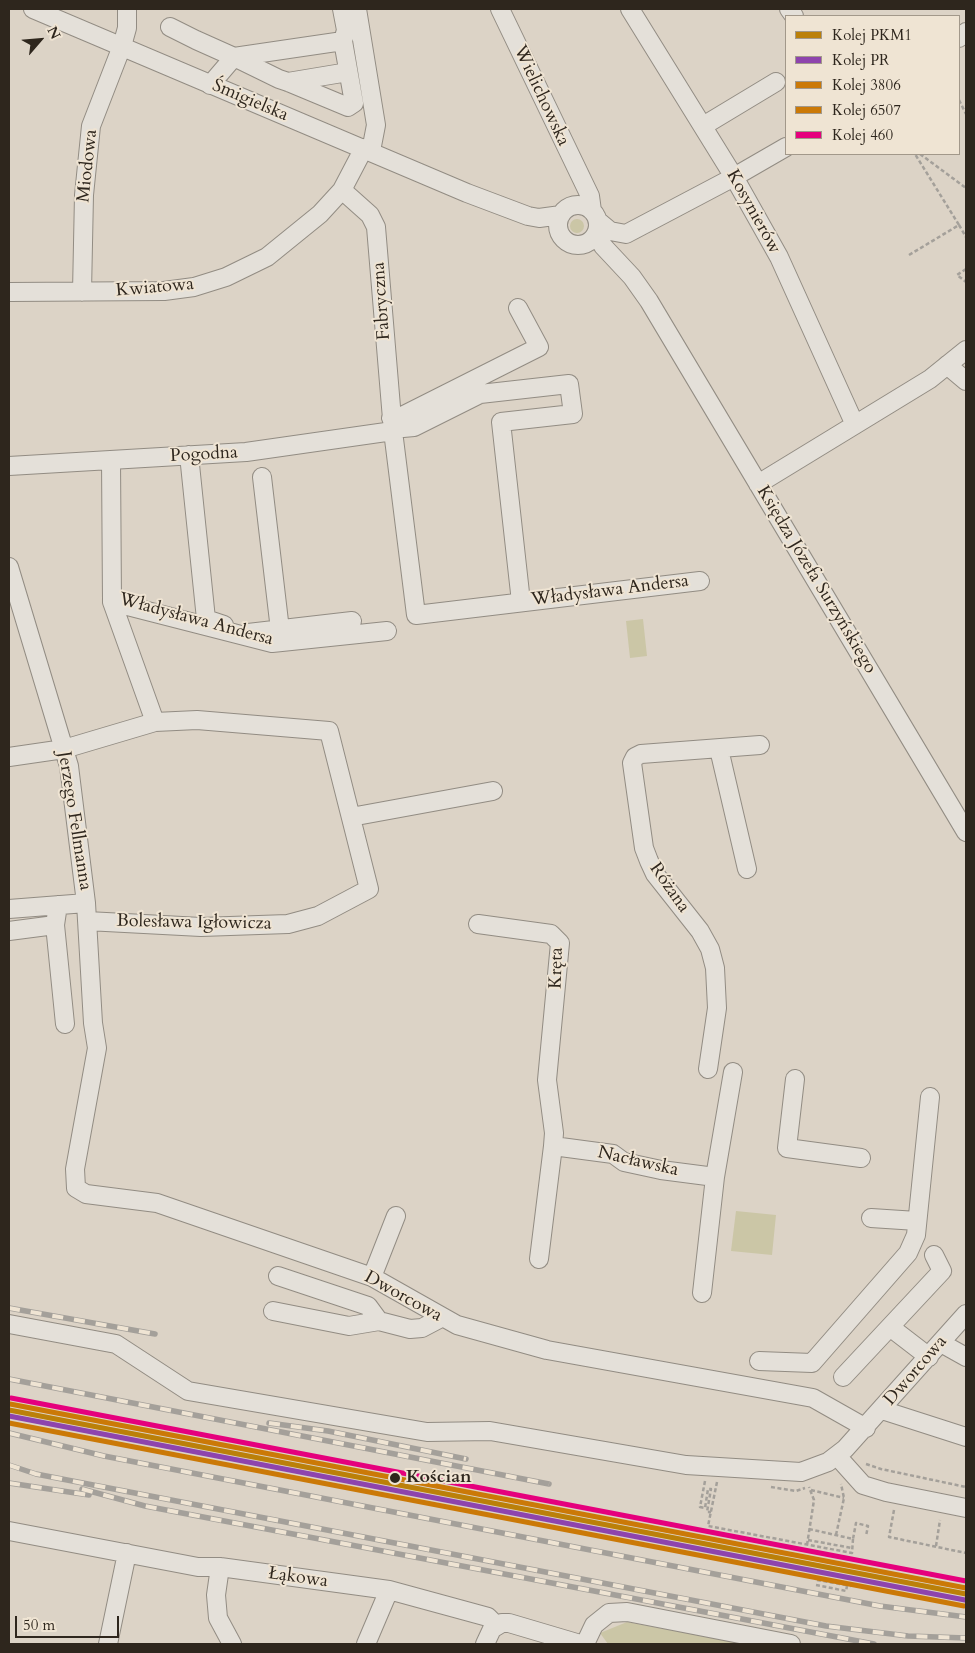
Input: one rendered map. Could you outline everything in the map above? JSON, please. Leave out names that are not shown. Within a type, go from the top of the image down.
[{"type":"street","name":"Śmigielska","points":[[33,9],[466,193],[528,216],[538,218],[585,217]]},
{"type":"street","name":"Miodowa","points":[[82,292],[84,195],[91,126],[122,46],[126,28],[127,9]]},
{"type":"street","points":[[170,27],[288,82],[348,107],[354,103],[343,41],[346,30],[342,9]]},
{"type":"street","name":"Kwiatowa","points":[[9,292],[164,291],[194,287],[226,277],[268,257],[285,244],[320,214],[342,190],[368,150],[376,125],[357,9]]},
{"type":"street","name":"Wielichowska","points":[[500,9],[582,182],[581,194],[585,217],[558,226],[570,241]]},
{"type":"street","name":"Kosynierów","points":[[630,9],[734,177],[779,257],[856,425]]},
{"type":"street","points":[[210,84],[234,57],[343,41]]},
{"type":"street","points":[[230,93],[234,57]]},
{"type":"street","points":[[288,82],[348,72]]},
{"type":"street","points":[[703,126],[776,82]]},
{"type":"street","points":[[585,217],[610,231],[626,234],[785,148]]},
{"type":"street","name":"Fabryczna","points":[[342,190],[370,215],[376,227],[392,426]]},
{"type":"street","name":"Śmigielska","points":[[466,193],[525,224],[570,241]]},
{"type":"street","points":[[570,241],[589,242],[585,217]]},
{"type":"street","name":"Księdza Józefa Surzyńskiego","points":[[585,217],[603,246],[632,277],[649,301],[966,832]]},
{"type":"street","name":"Księdza Józefa Surzyńskiego","points":[[570,241],[615,273],[665,330]]},
{"type":"street","points":[[392,426],[402,416],[539,347],[518,308]]},
{"type":"street","points":[[758,484],[930,379],[966,350]]},
{"type":"street","points":[[947,365],[966,381]]},
{"type":"street","name":"Władysława Andersa","points":[[521,602],[501,422],[573,414],[569,384],[480,394],[414,427],[392,426],[416,615],[700,580]]},
{"type":"street","name":"Pogodna","points":[[9,466],[295,447],[392,426]]},
{"type":"street","name":"Władysława Andersa","points":[[189,455],[206,619],[250,633],[352,621]]},
{"type":"street","name":"Władysława Andersa","points":[[111,460],[112,602],[272,643],[387,631]]},
{"type":"street","name":"Władysława Andersa","points":[[262,477],[280,630]]},
{"type":"street","name":"Jerzego Fellmanna","points":[[9,567],[69,766],[86,903],[93,1023]]},
{"type":"street","points":[[112,602],[155,722]]},
{"type":"street","name":"Bolesława Igłowicza","points":[[9,757],[64,749],[155,722],[197,720],[329,731],[369,889],[318,916],[288,924],[201,927],[87,921]]},
{"type":"street","name":"Różana","points":[[708,1069],[717,1008],[715,968],[710,949],[700,931],[655,874],[649,861],[644,848],[632,763],[634,757],[641,754],[760,745]]},
{"type":"street","points":[[719,749],[747,870]]},
{"type":"street","points":[[351,817],[493,791]]},
{"type":"street","points":[[9,909],[86,903]]},
{"type":"street","points":[[58,905],[55,925],[64,1024]]},
{"type":"street","name":"Kręta","points":[[478,924],[551,934],[560,942],[548,1080],[554,1134],[553,1146]]},
{"type":"street","points":[[9,931],[55,925]]},
{"type":"street","name":"Dworcowa","points":[[93,1023],[98,1048],[75,1169],[76,1188],[86,1194],[157,1203],[372,1277],[441,1318],[457,1325],[547,1350],[813,1398],[866,1428]]},
{"type":"street","points":[[702,1293],[715,1177],[733,1072]]},
{"type":"street","points":[[795,1079],[787,1148],[861,1158]]},
{"type":"street","points":[[759,1361],[812,1363],[908,1253],[916,1235],[930,1097]]},
{"type":"street","points":[[539,1259],[553,1146]]},
{"type":"street","name":"Nacławska","points":[[553,1146],[613,1154],[624,1162],[660,1170],[715,1177]]},
{"type":"street","points":[[372,1277],[396,1216]]},
{"type":"street","points":[[871,1218],[917,1221]]},
{"type":"street","points":[[843,1377],[942,1271],[934,1256]]},
{"type":"street","points":[[278,1276],[368,1306],[379,1321]]},
{"type":"street","points":[[273,1311],[349,1326],[379,1321],[410,1329],[422,1328],[441,1318]]},
{"type":"street","name":"Dworcowa","points":[[9,1324],[116,1344],[188,1391],[427,1432],[490,1432],[686,1465],[801,1472],[813,1469],[837,1456],[866,1428],[966,1314]]},
{"type":"street","points":[[890,1327],[929,1357]]},
{"type":"street","points":[[941,1342],[966,1357]]},
{"type":"street","points":[[882,1410],[966,1437]]},
{"type":"street","points":[[837,1456],[863,1485],[886,1492],[966,1508]]},
{"type":"street","name":"Łąkowa","points":[[9,1531],[198,1567],[220,1568],[389,1590],[488,1617],[496,1626]]},
{"type":"street","points":[[108,1644],[127,1553]]},
{"type":"street","points":[[220,1568],[216,1595],[218,1618],[222,1630],[232,1644]]},
{"type":"street","points":[[366,1644],[389,1590]]},
{"type":"street","points":[[585,1644],[594,1625],[609,1613],[627,1612],[791,1644]]},
{"type":"street","points":[[486,1644],[496,1626],[509,1623],[580,1644]]},
{"type":"path","points":[[960,102],[966,114]]},
{"type":"path","points":[[916,155],[966,237]]},
{"type":"path","points":[[921,155],[966,188]]},
{"type":"path","points":[[909,255],[959,225]]},
{"type":"path","points":[[966,269],[956,275],[966,282]]},
{"type":"path","points":[[861,1461],[881,1470],[966,1487]]},
{"type":"path","points":[[706,1477],[700,1507],[704,1508],[708,1489],[711,1490],[707,1512],[711,1512]]},
{"type":"path","points":[[836,1535],[844,1498],[841,1484]]},
{"type":"path","points":[[716,1488],[708,1526],[852,1553],[856,1523],[868,1526],[866,1536]]},
{"type":"path","points":[[807,1545],[814,1500],[810,1488],[844,1498]]},
{"type":"path","points":[[894,1510],[889,1537],[966,1553]]},
{"type":"path","points":[[936,1546],[940,1520]]},
{"type":"path","points":[[809,1529],[853,1539]]},
{"type":"path","points":[[808,1540],[858,1548]]},
{"type":"path","points":[[816,1580],[846,1585]]},
{"type":"path","points":[[816,1585],[846,1591],[847,1586],[851,1586]]},
{"type":"shaded area","points":[[574,219],[580,219],[584,226],[580,233],[574,233],[570,229],[570,223]]},
{"type":"shaded area","points":[[643,619],[647,656],[630,658],[626,621]]},
{"type":"shaded area","points":[[736,1211],[776,1215],[772,1255],[731,1251]]},
{"type":"shaded area","points":[[627,1622],[746,1644],[608,1644],[600,1633]]},
{"type":"railway","points":[[9,1308],[155,1334]]},
{"type":"railway","points":[[9,1379],[549,1484]]},
{"type":"railway","points":[[269,1423],[328,1431],[466,1459]]},
{"type":"railway","points":[[9,1433],[104,1456],[880,1606],[966,1617]]},
{"type":"railway","points":[[9,1465],[36,1474],[826,1626],[908,1636],[966,1638]]},
{"type":"railway","points":[[9,1483],[89,1495]]},
{"type":"railway","points":[[82,1489],[145,1506],[874,1644]]},
{"type":"rail line","name":"460","points":[[11,1398],[966,1581]]},
{"type":"rail line","name":"3806","points":[[10,1404],[966,1588]]},
{"type":"rail line","name":"PKM1","points":[[9,1410],[966,1594]]},
{"type":"rail line","name":"PR","points":[[9,1416],[965,1600]]},
{"type":"rail line","name":"6507","points":[[9,1423],[964,1606]]},
{"type":"place","name":"Kościan","points":[[395,1478]]}]
